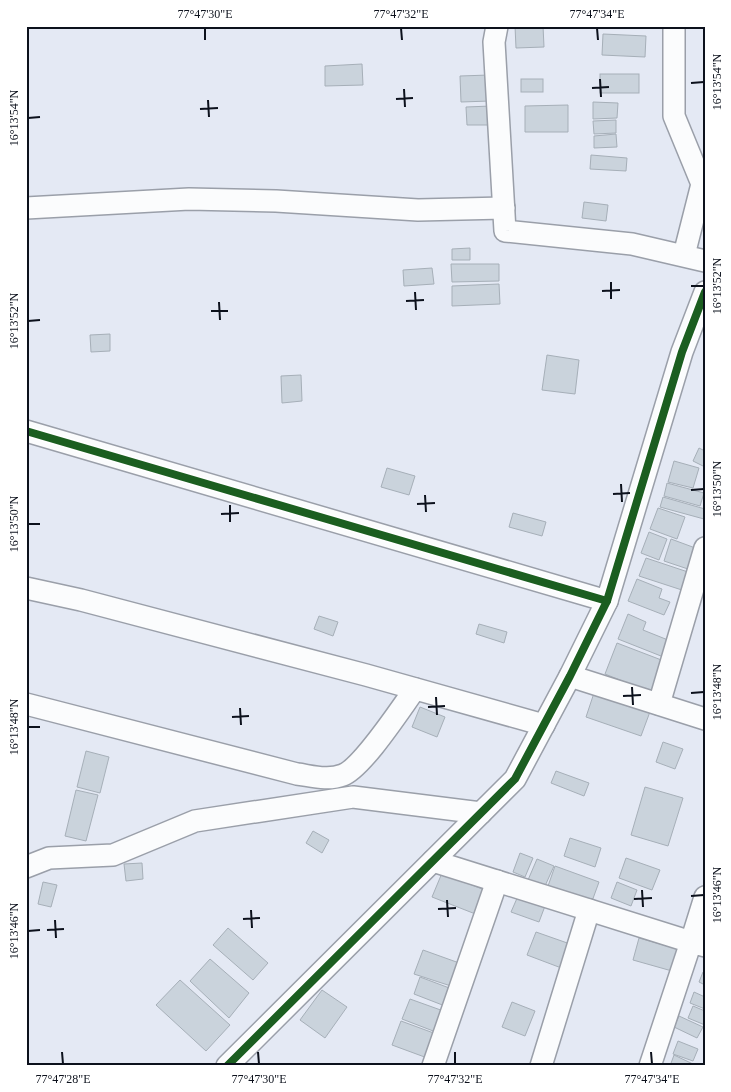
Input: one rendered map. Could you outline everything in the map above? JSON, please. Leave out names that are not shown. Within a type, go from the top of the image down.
[{"type":"street","points":[[497,26],[494,42],[505,231],[632,244],[705,261]]},
{"type":"street","points":[[674,26],[674,116],[702,184],[684,255]]},
{"type":"street","points":[[26,208],[189,199],[276,201],[418,210],[504,208]]},
{"type":"street","points":[[227,1066],[515,780],[607,601],[682,352],[705,292]]},
{"type":"street","points":[[26,431],[607,601]]},
{"type":"street","points":[[659,704],[705,548]]},
{"type":"street","points":[[26,588],[81,600],[544,724]]},
{"type":"street","points":[[570,676],[705,718]]},
{"type":"street","points":[[26,704],[297,774],[323,778],[344,775],[364,759],[415,688]]},
{"type":"street","points":[[26,867],[49,858],[114,855],[195,822],[353,798],[481,813]]},
{"type":"street","points":[[433,861],[698,944]]},
{"type":"street","points":[[433,1066],[497,881]]},
{"type":"street","points":[[650,1066],[698,944],[705,897]]},
{"type":"street","points":[[541,1066],[589,910]]},
{"type":"building","points":[[515,26],[543,26],[544,47],[516,48]]},
{"type":"building","points":[[603,34],[646,36],[645,57],[602,55]]},
{"type":"building","points":[[362,64],[363,85],[325,86],[325,66]]},
{"type":"building","points":[[600,74],[639,74],[639,93],[600,93]]},
{"type":"building","points":[[489,75],[490,101],[461,102],[460,76]]},
{"type":"building","points":[[521,79],[543,79],[543,92],[521,92]]},
{"type":"building","points":[[593,102],[618,103],[617,118],[593,119]]},
{"type":"building","points":[[568,105],[568,132],[525,132],[525,106]]},
{"type":"building","points":[[491,106],[492,125],[467,125],[466,107]]},
{"type":"building","points":[[616,120],[616,133],[594,134],[593,121]]},
{"type":"building","points":[[616,134],[617,147],[594,148],[594,136]]},
{"type":"building","points":[[591,155],[627,158],[626,171],[590,169]]},
{"type":"building","points":[[584,202],[608,205],[606,221],[582,218]]},
{"type":"building","points":[[470,248],[470,260],[452,260],[452,249]]},
{"type":"building","points":[[451,264],[499,264],[499,281],[452,282]]},
{"type":"building","points":[[432,268],[434,284],[404,286],[403,270]]},
{"type":"building","points":[[499,284],[500,304],[452,306],[452,286]]},
{"type":"building","points":[[110,334],[110,351],[91,352],[90,335]]},
{"type":"building","points":[[547,355],[579,360],[575,394],[542,390]]},
{"type":"building","points":[[301,375],[302,401],[282,403],[281,376]]},
{"type":"building","points":[[699,448],[705,451],[705,467],[693,461]]},
{"type":"building","points":[[674,461],[699,468],[693,488],[668,482]]},
{"type":"building","points":[[387,468],[415,476],[409,495],[381,487]]},
{"type":"building","points":[[667,483],[704,493],[700,506],[664,496]]},
{"type":"building","points":[[663,497],[705,509],[704,519],[660,507]]},
{"type":"building","points":[[658,508],[685,517],[677,539],[650,529]]},
{"type":"building","points":[[513,513],[546,522],[542,536],[509,527]]},
{"type":"building","points":[[649,532],[667,539],[659,560],[641,553]]},
{"type":"building","points":[[671,539],[698,549],[691,570],[664,561]]},
{"type":"building","points":[[646,558],[694,574],[688,592],[639,576]]},
{"type":"building","points":[[637,579],[662,589],[659,598],[670,602],[664,615],[628,601]]},
{"type":"building","points":[[628,614],[646,622],[643,630],[673,642],[666,658],[618,639]]},
{"type":"building","points":[[319,616],[338,622],[333,636],[314,629]]},
{"type":"building","points":[[479,624],[507,632],[504,643],[476,634]]},
{"type":"building","points":[[617,643],[664,661],[652,693],[605,674]]},
{"type":"building","points":[[595,690],[651,709],[641,736],[586,717]]},
{"type":"building","points":[[420,707],[445,717],[437,737],[412,727]]},
{"type":"building","points":[[663,742],[683,749],[675,769],[656,762]]},
{"type":"building","points":[[86,751],[109,757],[100,793],[77,787]]},
{"type":"building","points":[[556,771],[589,783],[584,796],[551,783]]},
{"type":"building","points":[[645,787],[683,798],[668,846],[631,835]]},
{"type":"building","points":[[76,790],[98,795],[86,841],[65,836]]},
{"type":"building","points":[[313,831],[329,840],[322,853],[306,843]]},
{"type":"building","points":[[570,838],[601,848],[595,867],[564,856]]},
{"type":"building","points":[[520,853],[533,858],[525,877],[513,872]]},
{"type":"building","points":[[626,858],[660,870],[652,890],[619,878]]},
{"type":"building","points":[[537,859],[554,866],[545,886],[528,880]]},
{"type":"building","points":[[142,863],[143,879],[126,881],[124,864]]},
{"type":"building","points":[[555,866],[599,882],[591,904],[547,889]]},
{"type":"building","points":[[442,873],[487,891],[478,915],[432,897]]},
{"type":"building","points":[[43,882],[57,885],[51,907],[38,904]]},
{"type":"building","points":[[617,882],[637,890],[631,906],[611,898]]},
{"type":"building","points":[[518,896],[545,906],[539,922],[511,912]]},
{"type":"building","points":[[228,928],[268,963],[253,980],[213,945]]},
{"type":"building","points":[[536,932],[573,945],[564,969],[527,955]]},
{"type":"building","points":[[639,938],[678,949],[672,971],[633,960]]},
{"type":"building","points":[[423,950],[462,964],[454,987],[414,974]]},
{"type":"building","points":[[210,959],[249,993],[229,1018],[190,981]]},
{"type":"building","points":[[703,972],[705,972],[705,985],[699,982]]},
{"type":"building","points":[[420,977],[452,989],[445,1006],[414,994]]},
{"type":"building","points":[[180,980],[230,1025],[206,1051],[156,1005]]},
{"type":"building","points":[[322,990],[347,1007],[325,1038],[300,1020]]},
{"type":"building","points":[[694,992],[705,997],[705,1009],[690,1003]]},
{"type":"building","points":[[410,999],[449,1013],[441,1034],[402,1019]]},
{"type":"building","points":[[512,1002],[535,1011],[525,1036],[502,1027]]},
{"type":"building","points":[[693,1006],[705,1011],[705,1025],[688,1018]]},
{"type":"building","points":[[679,1016],[703,1027],[697,1038],[674,1027]]},
{"type":"building","points":[[401,1021],[439,1035],[430,1059],[392,1045]]},
{"type":"building","points":[[678,1041],[698,1049],[693,1061],[673,1054]]},
{"type":"building","points":[[674,1055],[693,1064],[692,1066],[670,1066]]},
{"type":"cycle path","points":[[227,1066],[515,779],[570,676],[607,601],[682,352],[705,292]]},
{"type":"cycle path","points":[[26,431],[607,601]]}]
